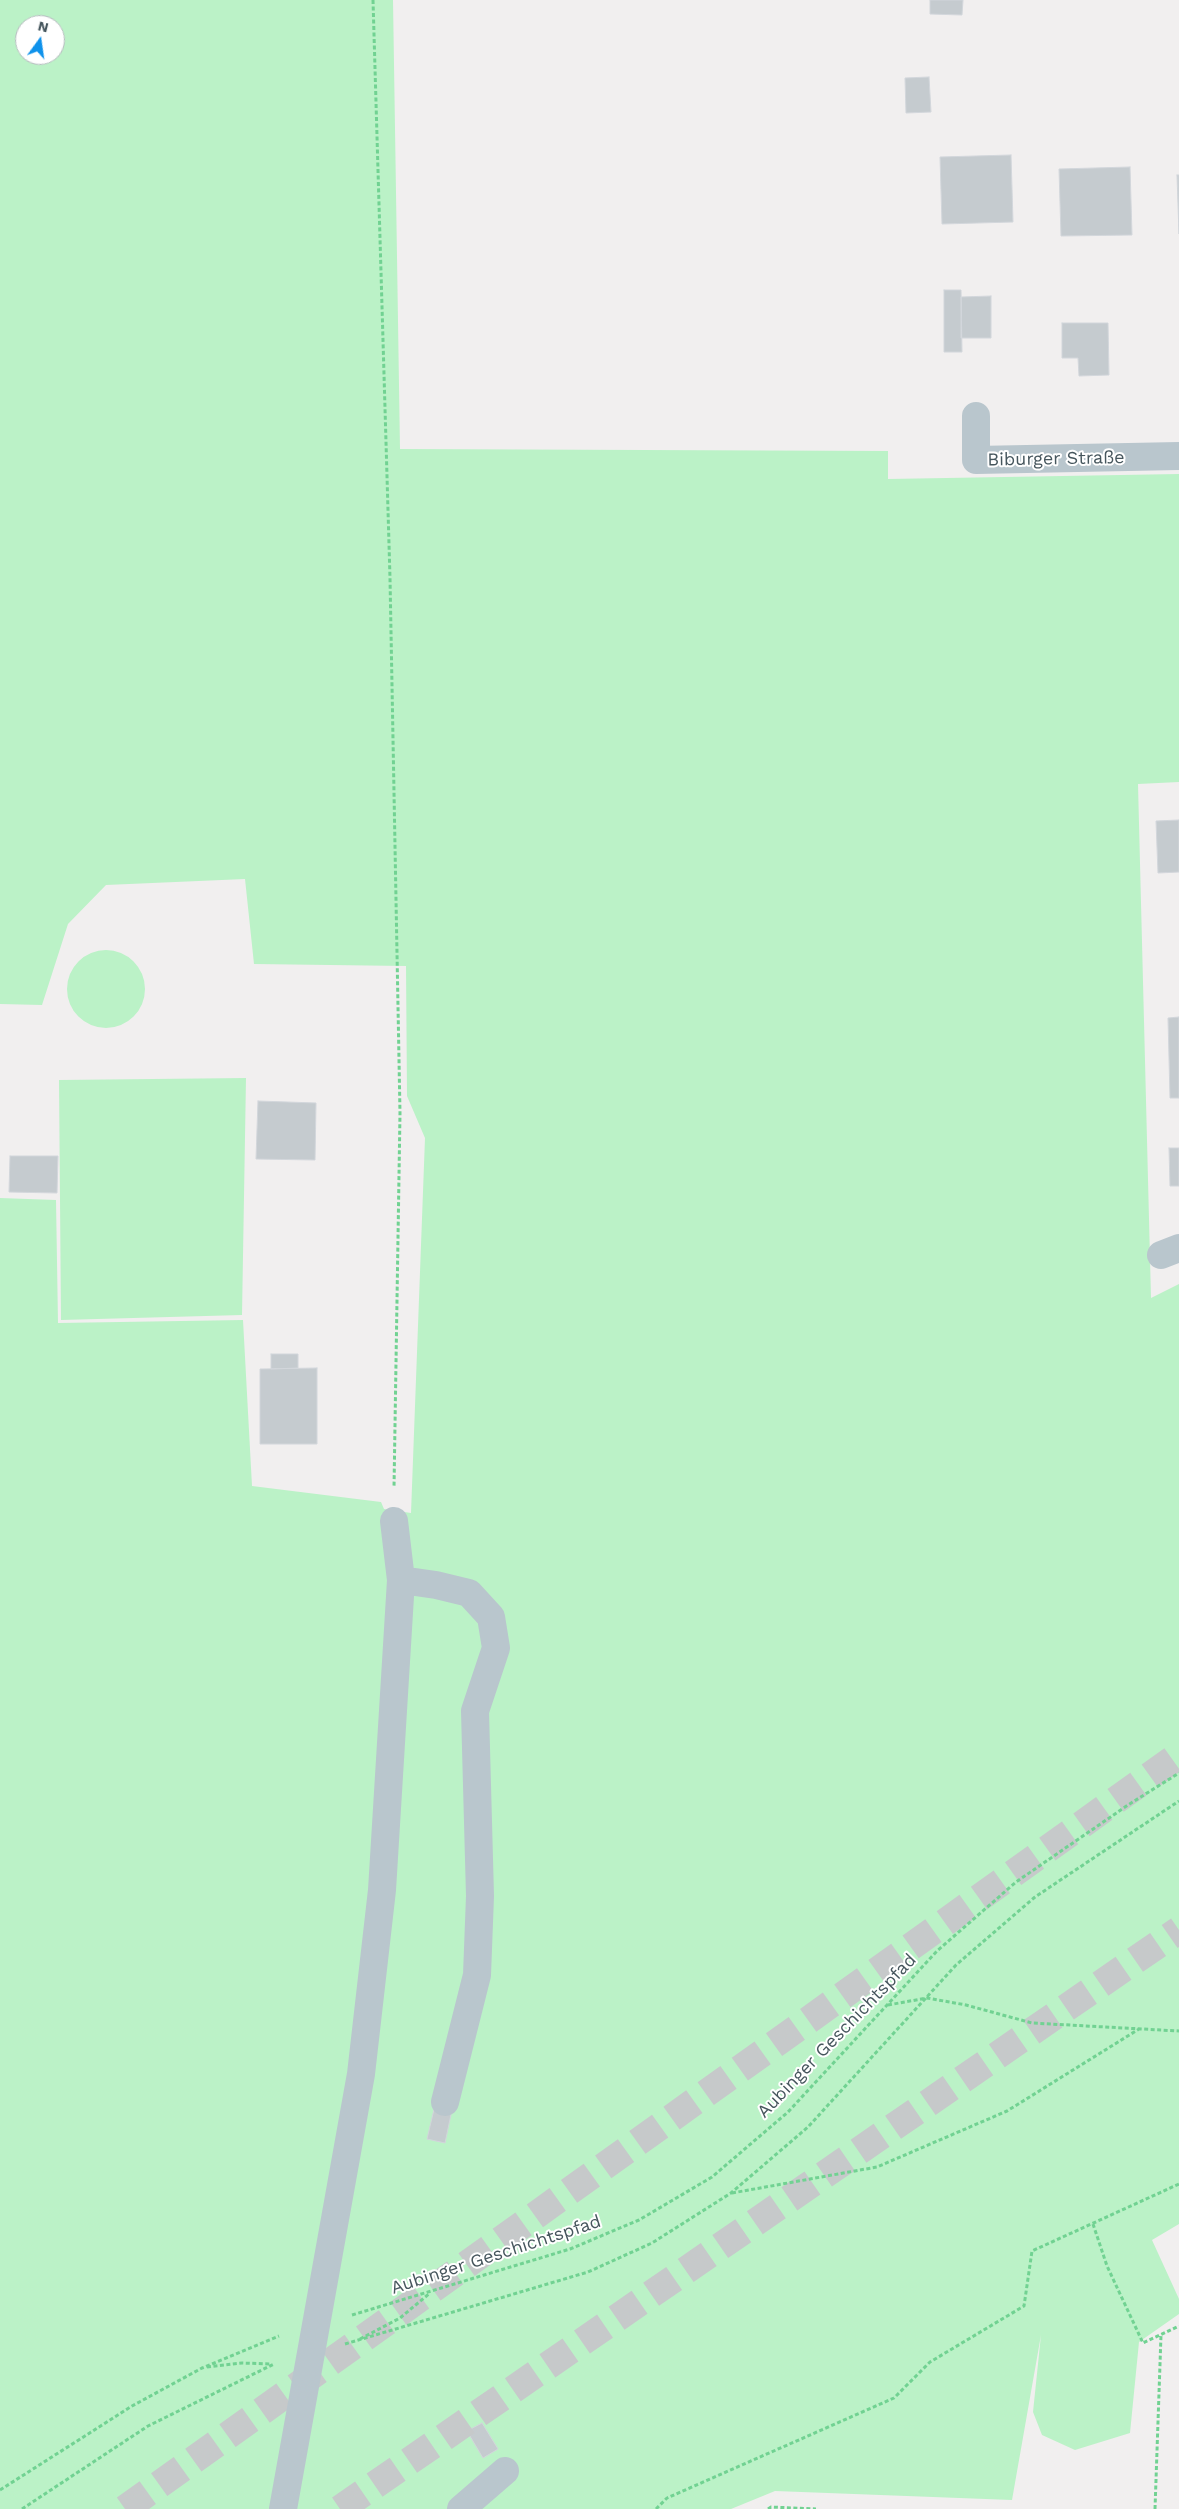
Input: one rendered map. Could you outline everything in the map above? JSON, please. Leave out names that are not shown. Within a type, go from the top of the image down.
[{"type":"street","name":"Biburger Straße","points":[[976,416],[976,460],[1179,456]]},
{"type":"street","points":[[283,2509],[361,2074],[382,1890],[401,1580],[394,1521]]},
{"type":"street","points":[[401,1580],[436,1585],[469,1593],[491,1617],[496,1648],[475,1711],[480,1896],[477,1975],[445,2102]]},
{"type":"street","points":[[461,2509],[505,2472]]},
{"type":"path","points":[[373,0],[390,578],[400,1104],[394,1521]]},
{"type":"path","name":"Aubinger Geschichtspfad","points":[[0,2490],[132,2406],[202,2368],[275,2338],[570,2249],[639,2220],[712,2177],[788,2112],[937,1952],[1016,1882],[1128,1805],[1179,1773]]},
{"type":"path","points":[[22,2509],[148,2426],[273,2364],[312,2352],[353,2343],[588,2272],[652,2243],[732,2193],[808,2127],[956,1965],[1035,1897],[1179,1801]]},
{"type":"path","points":[[888,2005],[927,1998],[966,2005],[1032,2023],[1179,2031]]},
{"type":"path","points":[[732,2193],[877,2167],[1007,2111],[1139,2029]]},
{"type":"path","points":[[656,2509],[667,2498],[894,2398],[930,2362],[1024,2306],[1032,2251],[1179,2184]]},
{"type":"path","points":[[1093,2224],[1106,2266],[1143,2343],[1179,2326]]},
{"type":"path","points":[[353,2343],[400,2318],[432,2292]]},
{"type":"path","points":[[1155,2509],[1161,2335]]},
{"type":"path","points":[[202,2368],[242,2363],[273,2364]]},
{"type":"path","points":[[768,2509],[771,2507],[816,2509]]},
{"type":"green space","points":[[0,0],[393,0],[400,449],[888,451],[888,479],[1179,474],[1179,782],[1138,784],[1151,1298],[1179,1284],[1179,2224],[1152,2240],[1179,2299],[1179,2314],[1139,2342],[1130,2433],[1075,2450],[1042,2435],[1033,2412],[1041,2335],[1012,2500],[775,2491],[731,2509],[0,2509],[0,1198],[56,1200],[58,1323],[243,1320],[252,1486],[381,1502],[384,1509],[411,1513],[425,1138],[407,1096],[406,966],[254,964],[245,879],[106,885],[68,924],[42,1005],[0,1004]]},
{"type":"green space","points":[[106,950],[121,953],[138,967],[142,974],[145,989],[142,1004],[128,1021],[121,1025],[106,1028],[91,1025],[74,1011],[70,1004],[67,989],[70,974],[84,957],[91,953]]},
{"type":"green space","points":[[246,1078],[242,1315],[61,1320],[59,1080]]},
{"type":"building","points":[[930,0],[963,0],[962,15],[930,14]]},
{"type":"building","points":[[929,77],[931,112],[906,113],[905,78]]},
{"type":"building","points":[[1011,155],[1013,222],[942,224],[940,157]]},
{"type":"building","points":[[1130,167],[1132,235],[1061,236],[1059,169]]},
{"type":"building","points":[[1177,175],[1179,175],[1179,234]]},
{"type":"building","points":[[944,290],[961,290],[962,352],[944,352]]},
{"type":"building","points":[[991,296],[991,338],[961,338],[961,297]]},
{"type":"building","points":[[1062,323],[1108,323],[1109,375],[1079,376],[1078,358],[1062,358]]},
{"type":"building","points":[[1179,820],[1179,872],[1158,873],[1156,821]]},
{"type":"building","points":[[1179,1017],[1179,1098],[1170,1098],[1168,1018]]},
{"type":"building","points":[[258,1101],[316,1103],[315,1160],[256,1159]]},
{"type":"building","points":[[1169,1148],[1179,1148],[1179,1186],[1170,1186]]},
{"type":"building","points":[[10,1156],[58,1156],[57,1193],[9,1192]]},
{"type":"building","points":[[271,1354],[298,1354],[298,1368],[271,1369]]},
{"type":"building","points":[[317,1368],[317,1444],[260,1444],[260,1369]]},
{"type":"building","points":[[436,2101],[453,2105],[445,2143],[427,2139]]},
{"type":"building","points":[[482,2423],[498,2449],[483,2458],[467,2431]]},
{"type":"tunnel","points":[[125,2509],[1179,1755]]},
{"type":"tunnel","points":[[340,2509],[1179,1930]]}]
